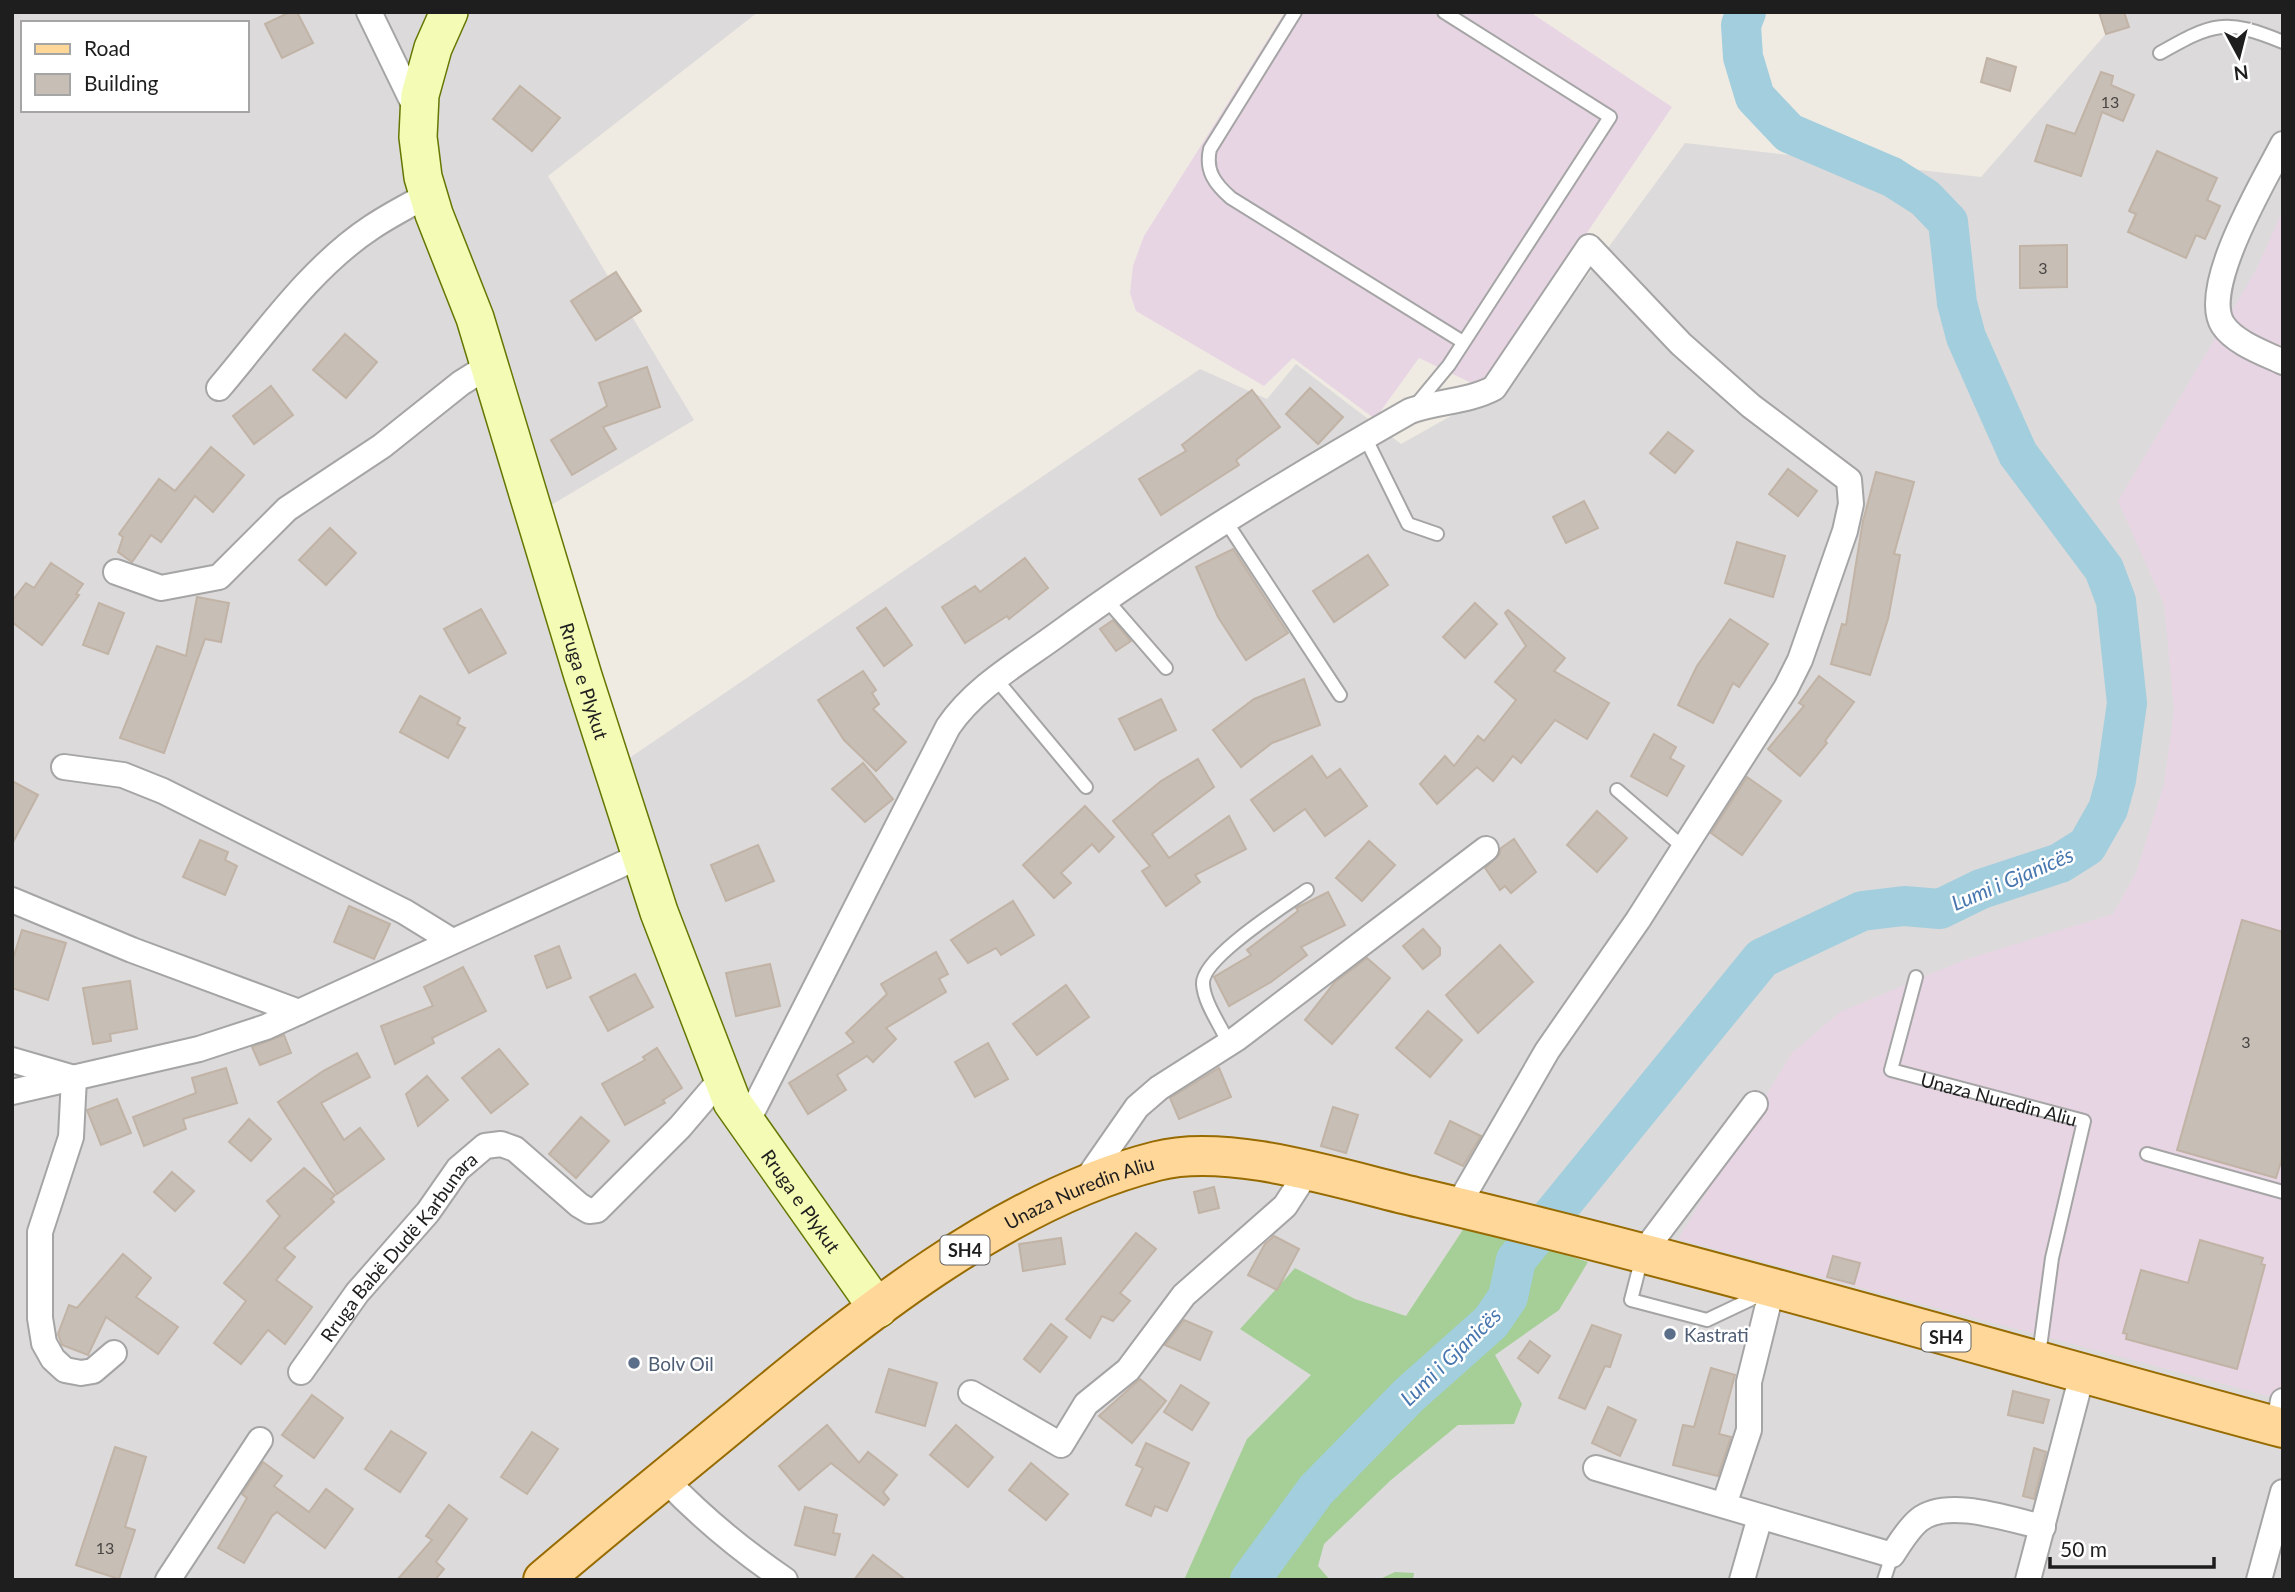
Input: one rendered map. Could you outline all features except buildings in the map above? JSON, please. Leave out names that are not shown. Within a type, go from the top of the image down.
[{"type":"main road","name":"Unaza Nuredin Aliu","points":[[543,1580],[817,1354],[878,1309],[1008,1223],[1081,1186],[1160,1160],[1190,1156],[1223,1156],[1307,1172],[1466,1209],[1626,1249],[2082,1375],[2281,1419]]},
{"type":"street","points":[[369,12],[419,116]]},
{"type":"street","name":"Rruga e Plykut","points":[[449,12],[426,71],[419,116],[419,156],[428,195],[490,365],[640,856],[679,970],[721,1079],[746,1124],[878,1309]]},
{"type":"street","points":[[2283,144],[2228,259],[2217,307],[2224,328],[2283,362]]},
{"type":"street","points":[[219,388],[305,288],[340,254],[370,228],[428,195]]},
{"type":"street","points":[[746,1124],[948,727],[972,698],[1106,599],[1224,520],[1410,411],[1429,404],[1469,398],[1493,388],[1589,247],[1681,344],[1804,449],[1849,480],[1851,504],[1845,531],[1800,660],[1786,688],[1588,994],[1547,1051],[1466,1209]]},
{"type":"street","points":[[116,572],[160,588],[219,577],[287,509],[382,446],[461,383],[490,365]]},
{"type":"street","points":[[64,767],[123,775],[163,791],[405,912],[452,941]]},
{"type":"street","points":[[1081,1186],[1137,1107],[1158,1088],[1230,1044],[1486,849]]},
{"type":"street","points":[[12,1092],[199,1049],[299,1012],[640,856]]},
{"type":"street","points":[[12,900],[132,950],[299,1012]]},
{"type":"street","points":[[12,1060],[74,1079]]},
{"type":"street","points":[[74,1079],[71,1137],[40,1232],[40,1318],[44,1343],[53,1359],[65,1370],[81,1373],[93,1371],[114,1353]]},
{"type":"street","name":"Rruga Babë Dudë Karbunara","points":[[301,1372],[357,1293],[416,1227],[458,1169],[485,1146],[501,1144],[515,1149],[579,1205],[589,1211],[597,1210],[680,1127],[721,1079]]},
{"type":"street","points":[[1626,1249],[1755,1104]]},
{"type":"street","points":[[971,1392],[1061,1445],[1086,1404],[1128,1370],[1184,1295],[1285,1206],[1307,1172]]},
{"type":"street","points":[[1724,1505],[1749,1430],[1749,1382],[1772,1289]]},
{"type":"street","points":[[2028,1580],[2082,1375]]},
{"type":"street","points":[[168,1580],[260,1440]]},
{"type":"street","points":[[1597,1468],[1892,1555],[1919,1519],[1934,1511],[1976,1512],[2043,1527]]},
{"type":"street","points":[[665,1479],[727,1538],[785,1580]]},
{"type":"street","points":[[2259,1580],[2283,1492]]},
{"type":"street","points":[[1742,1580],[1760,1517]]},
{"type":"lane","points":[[1295,12],[1210,149],[1207,161],[1210,174],[1218,187],[1231,198],[1463,342]]},
{"type":"lane","points":[[1410,411],[1434,385],[1610,117],[1444,12]]},
{"type":"lane","points":[[2160,53],[2202,31],[2221,25],[2239,26],[2283,42]]},
{"type":"lane","points":[[1365,437],[1408,524],[1437,534]]},
{"type":"lane","points":[[1224,520],[1339,695]]},
{"type":"lane","points":[[1106,599],[1166,668]]},
{"type":"lane","points":[[996,679],[1086,787]]},
{"type":"lane","points":[[1617,790],[1684,848]]},
{"type":"lane","points":[[1230,1044],[1204,993],[1202,980],[1207,970],[1225,950],[1307,890]]},
{"type":"lane","name":"Unaza Nuredin Aliu","points":[[1916,976],[1891,1070],[2084,1121],[2053,1258],[2038,1363]]},
{"type":"lane","points":[[2147,1154],[2283,1192]]},
{"type":"lane","points":[[1884,1580],[1892,1555]]},
{"type":"shaded area","points":[[12,12],[758,12],[548,176],[694,420],[521,523],[603,776],[1200,369],[1267,399],[1296,364],[1401,444],[1508,384],[1685,143],[1981,177],[2125,12],[2283,12],[2283,1580],[12,1580]]},
{"type":"shaded area","points":[[1285,12],[1530,12],[1672,107],[1482,388],[1419,358],[1375,419],[1293,358],[1264,386],[1136,311],[1130,293],[1133,266],[1144,236]]},
{"type":"shaded area","points":[[2283,210],[2283,1400],[1678,1239],[1792,1053],[1840,1012],[1964,960],[2113,914],[2136,873],[2164,784],[2174,710],[2164,604],[2118,501],[2256,270]]},
{"type":"green space","points":[[1468,1222],[1588,1262],[1559,1310],[1495,1355],[1522,1404],[1514,1424],[1458,1425],[1391,1480],[1324,1544],[1318,1566],[1330,1580],[1184,1580],[1247,1439],[1311,1375],[1240,1329],[1295,1268],[1355,1299],[1406,1316]]},
{"type":"green space","points":[[1395,1572],[1414,1573],[1413,1580],[1378,1580]]},
{"type":"waterway","name":"Lumi i Gjanicës","points":[[1250,1580],[1316,1490],[1409,1395],[1491,1322],[1508,1297],[1516,1260],[1762,958],[1862,911],[1904,906],[1940,909],[1981,889],[2060,863],[2087,846],[2108,809],[2116,780],[2127,703],[2116,601],[2104,569],[2018,454],[1989,389],[1966,337],[1957,303],[1948,222],[1925,198],[1892,177],[1789,133],[1755,97],[1743,57],[1741,25],[1746,12]]},
{"type":"place","name":"Kastrati","points":[[1670,1334]]},
{"type":"place","name":"Bolv Oil","points":[[634,1363]]}]
